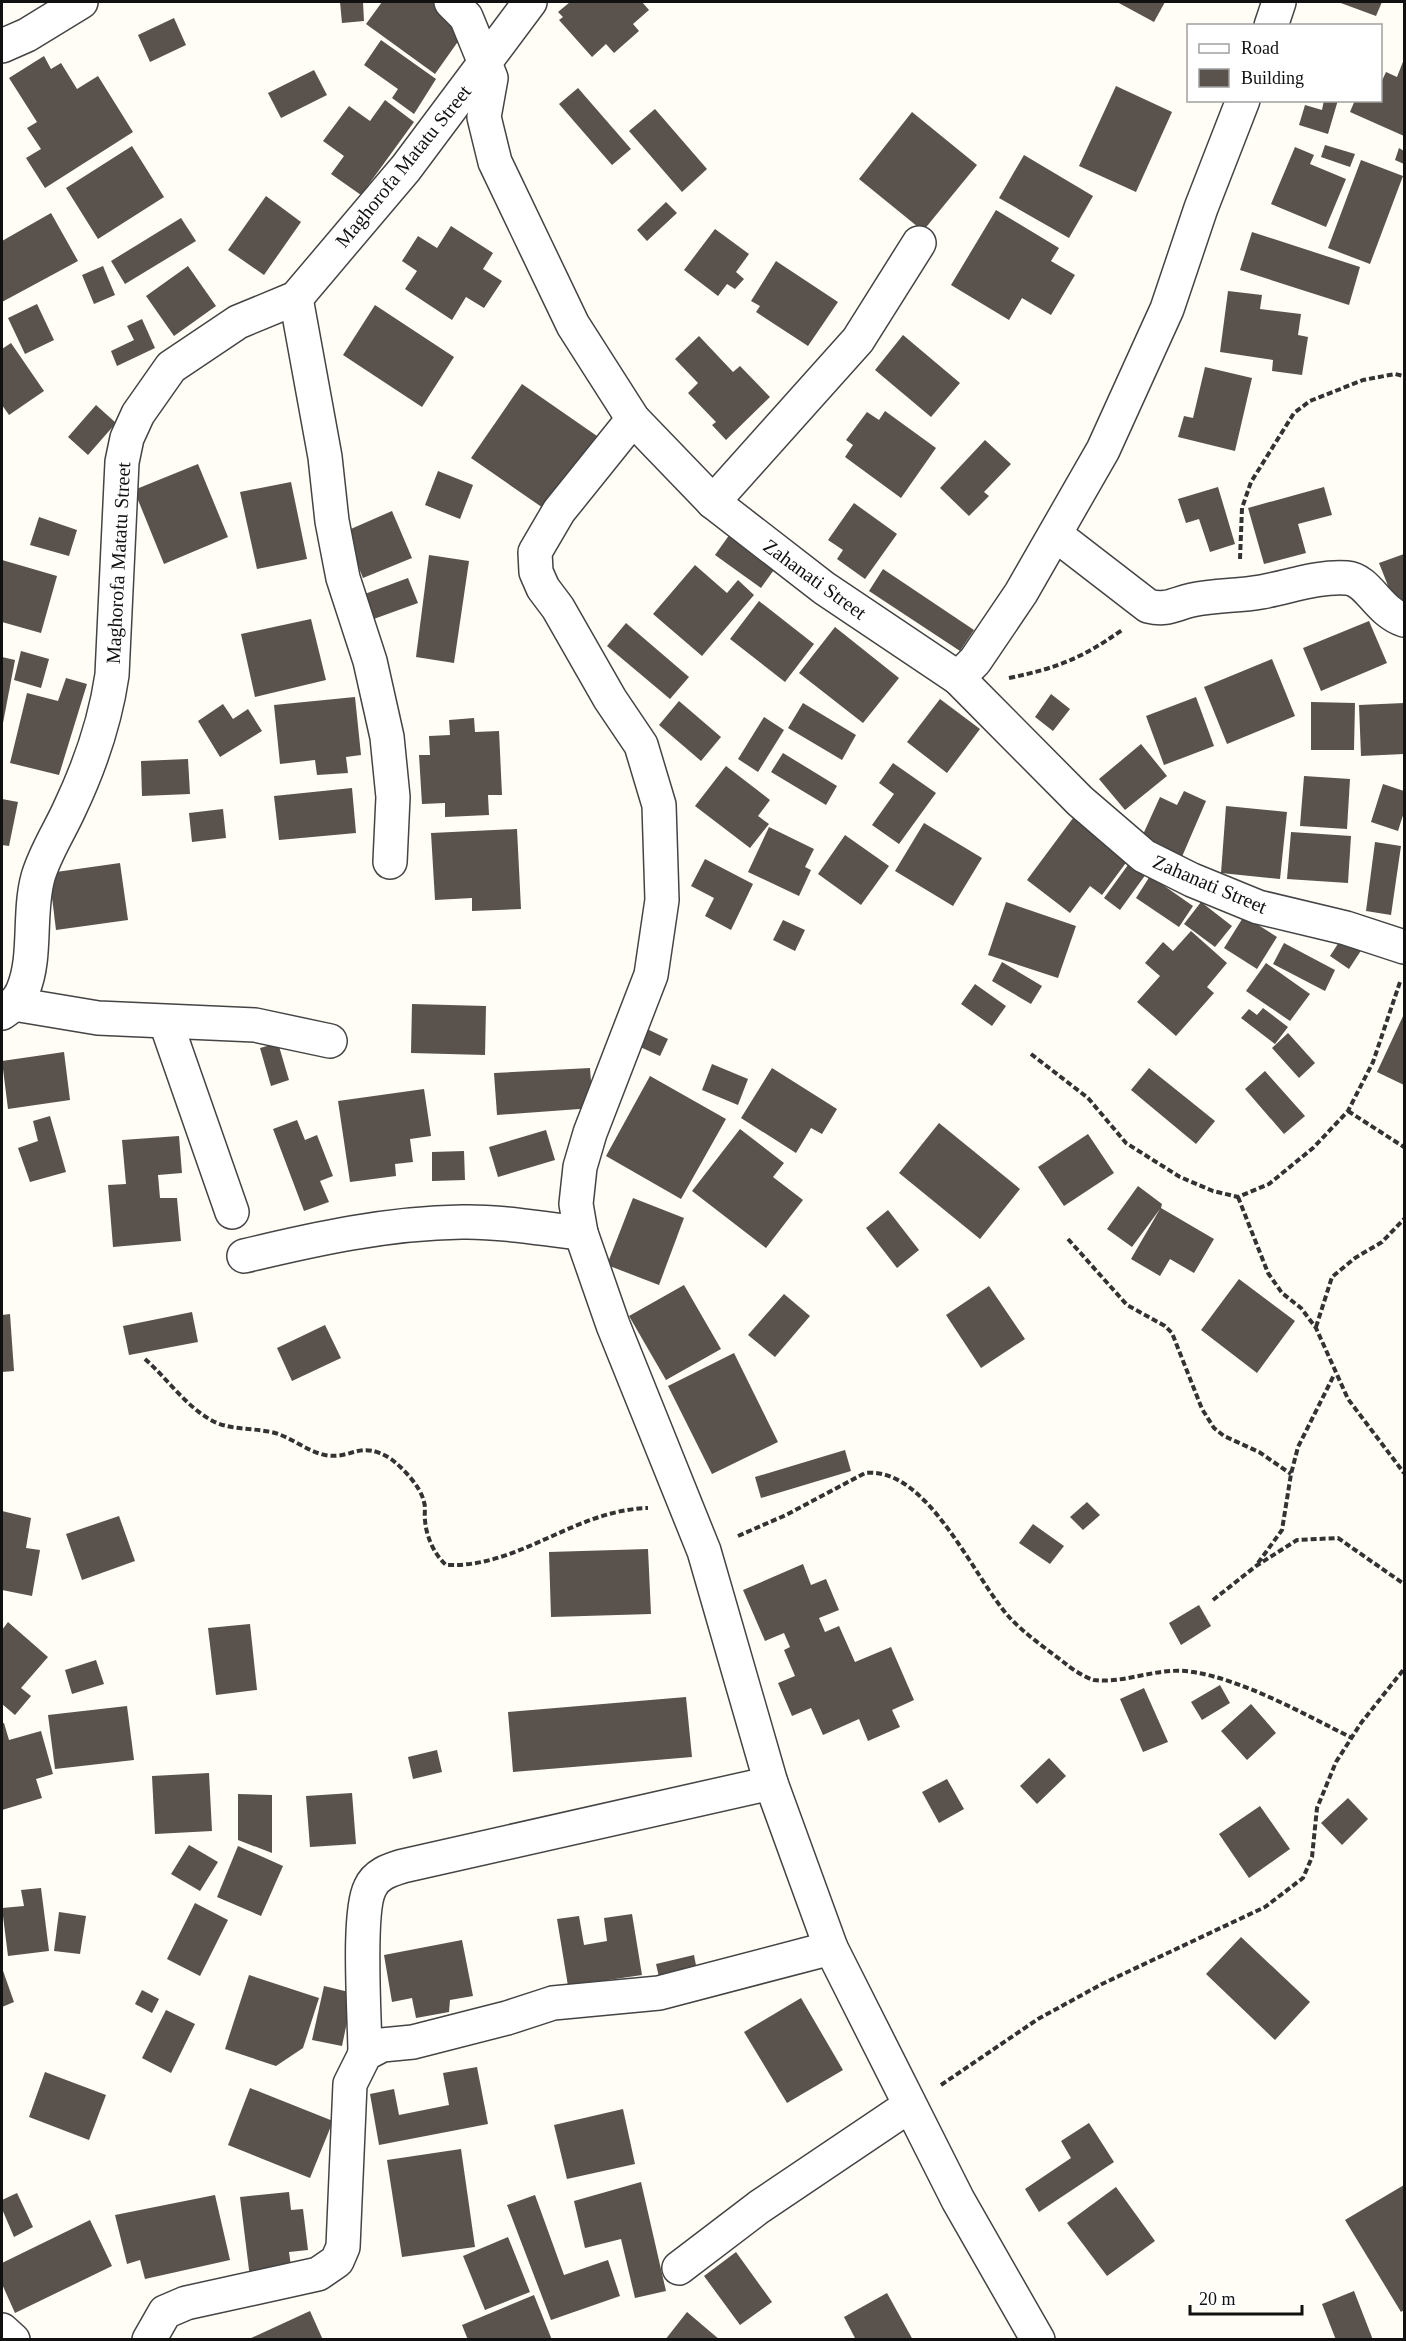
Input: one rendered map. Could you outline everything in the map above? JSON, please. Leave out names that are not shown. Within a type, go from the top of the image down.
[{"type":"street","points":[[2,46],[27,35],[81,2]]},
{"type":"street","name":"Zahanati Street","points":[[451,2],[466,17],[486,61],[491,78],[484,117],[495,162],[573,326],[633,419],[712,502],[824,588],[966,670],[1080,801],[1144,856],[1192,880],[1258,907],[1346,928],[1404,946]]},
{"type":"street","name":"Maghorofa Matatu Street","points":[[8,1009],[23,992],[27,980],[31,912],[38,876],[96,748],[108,709],[112,675],[122,462],[127,438],[138,414],[171,367],[238,322],[296,297],[406,168],[530,2]]},
{"type":"street","points":[[1272,24],[1279,2]]},
{"type":"street","points":[[966,670],[1021,593],[1103,450],[1167,309],[1201,208],[1242,102]]},
{"type":"street","points":[[712,502],[858,340],[919,243]]},
{"type":"street","points":[[296,297],[325,456],[332,521],[343,578],[370,661],[387,737],[393,797],[390,862]]},
{"type":"street","points":[[633,419],[559,511],[535,552],[537,572],[543,588],[558,608],[610,699],[641,745],[659,805],[662,900],[651,975],[590,1133],[580,1167],[576,1204],[581,1233],[617,1336],[704,1551],[771,1784],[831,1948],[958,2200],[1038,2340]]},
{"type":"street","points":[[1056,535],[1148,606],[1163,609],[1190,600],[1260,592],[1303,582],[1349,578],[1365,586],[1379,605],[1393,617],[1404,621]]},
{"type":"street","points":[[8,1009],[166,1023],[217,1022],[255,1025],[330,1041]]},
{"type":"street","points":[[166,1023],[232,1212]]},
{"type":"street","points":[[244,1256],[323,1237],[406,1225],[464,1222],[581,1233]]},
{"type":"street","points":[[149,2340],[165,2312],[186,2303],[318,2274],[337,2261],[343,2247],[350,2084],[365,2054],[364,1934],[367,1897],[378,1877],[403,1866],[771,1784]]},
{"type":"street","points":[[365,2054],[382,2045],[413,2042],[507,2018],[553,2003],[659,1993],[831,1948]]},
{"type":"street","points":[[679,2268],[759,2207],[909,2106]]},
{"type":"street","points":[[2,2330],[13,2340]]},
{"type":"path","points":[[1227,594],[1240,560],[1242,508],[1251,482],[1294,413],[1310,401],[1363,380],[1395,374],[1404,376]]},
{"type":"path","points":[[966,670],[1004,679],[1056,668],[1082,657],[1132,624],[1163,609]]},
{"type":"path","points":[[1031,1054],[1088,1098],[1126,1143],[1180,1177],[1213,1191],[1238,1197],[1269,1184],[1313,1148],[1348,1110],[1373,1062],[1401,980]]},
{"type":"path","points":[[1348,1110],[1404,1147]]},
{"type":"path","points":[[1238,1197],[1268,1273],[1282,1293],[1301,1308],[1316,1328],[1327,1349],[1334,1375],[1348,1399],[1404,1473]]},
{"type":"path","points":[[1316,1328],[1332,1277],[1355,1258],[1382,1242],[1404,1219]]},
{"type":"path","points":[[1068,1239],[1127,1305],[1165,1326],[1172,1333],[1202,1409],[1214,1428],[1224,1436],[1259,1452],[1291,1474]]},
{"type":"path","points":[[145,1359],[180,1395],[215,1422],[242,1430],[271,1432],[322,1455],[333,1456],[363,1449],[379,1452],[393,1461],[422,1495],[425,1503],[425,1522],[431,1545],[446,1564],[493,1561],[584,1520],[622,1509],[688,1507]]},
{"type":"path","points":[[1256,1566],[1282,1530],[1298,1447],[1334,1375]]},
{"type":"path","points":[[704,1551],[786,1515],[865,1473],[878,1472],[905,1486],[933,1509],[1010,1618],[1069,1666],[1093,1680],[1121,1678],[1163,1670],[1194,1672],[1261,1694],[1352,1738]]},
{"type":"path","points":[[1214,1600],[1256,1566],[1298,1540],[1338,1538],[1404,1584]]},
{"type":"path","points":[[909,2106],[1038,2019],[1102,1984],[1265,1907],[1303,1878],[1312,1857],[1317,1808],[1336,1762],[1404,1669]]},
{"type":"building","points":[[340,2],[363,2],[364,21],[342,23]]},
{"type":"building","points":[[382,2],[434,2],[469,26],[435,74],[366,24]]},
{"type":"building","points":[[570,2],[642,2],[649,10],[633,24],[639,31],[614,53],[606,44],[592,57],[559,20],[563,17],[558,12]]},
{"type":"building","points":[[1117,2],[1165,2],[1154,22]]},
{"type":"building","points":[[1338,2],[1382,2],[1376,16]]},
{"type":"building","points":[[174,18],[186,45],[150,62],[138,35]]},
{"type":"building","points":[[381,40],[436,79],[414,114],[392,98],[398,89],[364,65]]},
{"type":"building","points":[[44,56],[51,69],[61,63],[77,89],[98,76],[133,132],[45,188],[26,158],[41,149],[27,128],[37,122],[9,78]]},
{"type":"building","points":[[1404,59],[1404,136],[1350,112],[1354,102],[1382,102],[1382,81],[1386,72],[1397,77]]},
{"type":"building","points":[[314,70],[327,95],[281,118],[268,93]]},
{"type":"building","points":[[1116,86],[1172,112],[1136,192],[1079,166]]},
{"type":"building","points":[[578,88],[631,149],[612,165],[559,104]]},
{"type":"building","points":[[385,100],[414,122],[361,195],[331,174],[344,156],[323,141],[349,106],[370,121]]},
{"type":"building","points":[[1324,102],[1337,102],[1328,134],[1299,125],[1305,105],[1322,110]]},
{"type":"building","points":[[655,109],[707,169],[682,192],[629,131]]},
{"type":"building","points":[[912,112],[977,165],[923,231],[859,179]]},
{"type":"building","points":[[1325,145],[1355,154],[1350,167],[1321,157]]},
{"type":"building","points":[[132,146],[164,197],[98,239],[66,188]]},
{"type":"building","points":[[1295,147],[1314,155],[1310,164],[1346,179],[1326,227],[1271,204]]},
{"type":"building","points":[[1399,148],[1404,151],[1404,164],[1395,160]]},
{"type":"building","points":[[1024,155],[1093,196],[1069,238],[999,198]]},
{"type":"building","points":[[1361,160],[1403,176],[1370,264],[1328,248]]},
{"type":"building","points":[[266,196],[301,222],[264,275],[228,250]]},
{"type":"building","points":[[666,202],[677,213],[647,241],[637,230]]},
{"type":"building","points":[[996,210],[1059,248],[1051,261],[1075,275],[1051,315],[1022,298],[1009,320],[951,285]]},
{"type":"building","points":[[51,213],[78,261],[2,302],[2,241]]},
{"type":"building","points":[[181,218],[196,241],[125,284],[111,261]]},
{"type":"building","points":[[451,226],[493,253],[483,269],[502,281],[484,308],[466,297],[452,320],[405,289],[417,271],[402,261],[418,236],[437,248]]},
{"type":"building","points":[[715,229],[749,254],[736,272],[744,279],[735,289],[727,284],[718,296],[684,270]]},
{"type":"building","points":[[1252,232],[1360,267],[1349,305],[1240,270]]},
{"type":"building","points":[[776,261],[838,302],[808,346],[756,312],[760,306],[751,301]]},
{"type":"building","points":[[103,266],[115,295],[94,304],[82,275]]},
{"type":"building","points":[[188,266],[216,306],[174,336],[146,296]]},
{"type":"building","points":[[1228,291],[1262,295],[1260,309],[1301,314],[1298,335],[1308,337],[1302,375],[1272,371],[1273,360],[1220,352]]},
{"type":"building","points":[[37,304],[54,340],[25,354],[8,318]]},
{"type":"building","points":[[375,305],[454,357],[422,407],[343,355]]},
{"type":"building","points":[[142,319],[155,348],[117,366],[111,351],[134,340],[127,326]]},
{"type":"building","points":[[903,335],[960,383],[931,417],[875,370]]},
{"type":"building","points":[[699,336],[733,372],[740,366],[770,397],[726,440],[712,425],[716,422],[688,393],[698,383],[675,359]]},
{"type":"building","points":[[11,343],[44,391],[9,415],[2,405],[2,349]]},
{"type":"building","points":[[1205,367],[1252,378],[1235,451],[1178,437],[1184,416],[1193,418]]},
{"type":"building","points":[[522,384],[597,436],[546,510],[471,458]]},
{"type":"building","points":[[96,405],[116,423],[88,455],[68,437]]},
{"type":"building","points":[[885,411],[936,448],[901,498],[845,457],[853,445],[846,440],[867,412],[879,420]]},
{"type":"building","points":[[985,440],[1011,464],[984,492],[989,496],[969,516],[940,488]]},
{"type":"building","points":[[198,464],[228,537],[164,564],[134,490]]},
{"type":"building","points":[[438,471],[473,485],[460,519],[425,505]]},
{"type":"building","points":[[291,482],[307,559],[257,569],[240,492]]},
{"type":"building","points":[[1218,487],[1235,544],[1210,552],[1199,519],[1186,523],[1178,499]]},
{"type":"building","points":[[1324,487],[1332,515],[1298,524],[1306,553],[1264,564],[1248,508]]},
{"type":"building","points":[[854,503],[897,534],[865,579],[837,559],[843,550],[828,540]]},
{"type":"building","points":[[392,511],[412,558],[363,578],[344,532]]},
{"type":"building","points":[[39,517],[77,530],[69,556],[30,545]]},
{"type":"building","points":[[730,534],[776,567],[761,588],[715,555]]},
{"type":"building","points":[[1404,554],[1404,602],[1396,606],[1379,563]]},
{"type":"building","points":[[429,555],[469,561],[454,663],[416,657]]},
{"type":"building","points":[[2,560],[57,576],[41,633],[2,622]]},
{"type":"building","points":[[695,565],[727,593],[738,580],[754,595],[702,656],[653,614]]},
{"type":"building","points":[[883,569],[974,630],[960,651],[869,591]]},
{"type":"building","points":[[408,578],[418,603],[371,620],[362,595]]},
{"type":"building","points":[[759,601],[814,644],[785,682],[730,639]]},
{"type":"building","points":[[311,619],[326,680],[255,697],[241,634]]},
{"type":"building","points":[[1369,621],[1387,663],[1321,691],[1303,648]]},
{"type":"building","points":[[626,623],[689,677],[670,699],[607,646]]},
{"type":"building","points":[[835,627],[899,678],[863,723],[799,673]]},
{"type":"building","points":[[21,651],[49,659],[41,688],[14,680]]},
{"type":"building","points":[[2,657],[15,660],[3,723],[2,723]]},
{"type":"building","points":[[1272,659],[1295,716],[1227,744],[1204,687]]},
{"type":"building","points":[[66,678],[87,684],[59,775],[10,763],[27,693],[58,701]]},
{"type":"building","points":[[1051,694],[1070,709],[1053,731],[1035,717]]},
{"type":"building","points":[[355,697],[361,755],[346,757],[348,773],[317,775],[315,760],[280,764],[274,705]]},
{"type":"building","points":[[1196,697],[1214,746],[1164,765],[1146,716]]},
{"type":"building","points":[[940,699],[980,729],[947,773],[907,742]]},
{"type":"building","points":[[679,701],[721,737],[701,761],[659,725]]},
{"type":"building","points":[[1311,702],[1355,703],[1354,750],[1311,750]]},
{"type":"building","points":[[803,703],[856,735],[842,760],[788,728]]},
{"type":"building","points":[[1404,703],[1404,754],[1361,756],[1359,705]]},
{"type":"building","points":[[223,704],[233,719],[248,709],[262,731],[220,757],[198,721]]},
{"type":"building","points":[[764,717],[784,730],[758,772],[738,759]]},
{"type":"building","points":[[474,718],[475,732],[499,731],[502,795],[488,795],[489,815],[445,817],[445,803],[422,804],[419,755],[430,755],[429,736],[450,735],[449,720]]},
{"type":"building","points":[[1141,744],[1167,776],[1125,810],[1099,779]]},
{"type":"building","points":[[783,753],[837,786],[826,805],[771,772]]},
{"type":"building","points":[[188,759],[190,794],[142,796],[141,761]]},
{"type":"building","points":[[893,763],[936,793],[899,844],[872,825],[894,794],[879,783]]},
{"type":"building","points":[[726,766],[770,800],[758,816],[769,824],[750,848],[695,806]]},
{"type":"building","points":[[1304,776],[1350,779],[1347,829],[1300,826]]},
{"type":"building","points":[[1383,784],[1404,791],[1404,812],[1398,831],[1371,822]]},
{"type":"building","points":[[352,788],[356,833],[279,840],[274,796]]},
{"type":"building","points":[[1184,791],[1206,801],[1181,859],[1140,841],[1160,797],[1177,805]]},
{"type":"building","points":[[2,799],[18,802],[9,846],[2,845]]},
{"type":"building","points":[[1226,806],[1287,812],[1280,879],[1221,873]]},
{"type":"building","points":[[223,809],[226,838],[192,842],[189,813]]},
{"type":"building","points":[[1076,814],[1131,856],[1102,895],[1090,886],[1070,913],[1027,880]]},
{"type":"building","points":[[924,823],[982,858],[953,906],[895,871]]},
{"type":"building","points":[[769,827],[814,849],[805,867],[811,870],[799,896],[748,872]]},
{"type":"building","points":[[517,829],[521,909],[472,911],[472,898],[435,900],[431,833]]},
{"type":"building","points":[[1291,832],[1351,836],[1348,883],[1287,879]]},
{"type":"building","points":[[845,835],[889,866],[861,905],[818,874]]},
{"type":"building","points":[[1375,842],[1401,846],[1391,915],[1366,911]]},
{"type":"building","points":[[1133,858],[1149,870],[1120,910],[1104,898]]},
{"type":"building","points":[[705,859],[753,884],[731,930],[705,916],[714,898],[691,886]]},
{"type":"building","points":[[120,863],[128,920],[56,930],[49,873]]},
{"type":"building","points":[[1150,876],[1193,906],[1179,927],[1136,898]]},
{"type":"building","points":[[1006,902],[1076,926],[1058,978],[988,955]]},
{"type":"building","points":[[1201,902],[1232,926],[1215,947],[1184,924]]},
{"type":"building","points":[[1244,916],[1277,937],[1257,969],[1224,948]]},
{"type":"building","points":[[783,920],[805,930],[795,951],[773,940]]},
{"type":"building","points":[[1191,931],[1227,963],[1207,987],[1214,993],[1176,1036],[1137,1002],[1160,976],[1145,963],[1163,942],[1173,951]]},
{"type":"building","points":[[1345,933],[1364,946],[1349,969],[1330,956]]},
{"type":"building","points":[[1284,943],[1335,970],[1325,991],[1273,964]]},
{"type":"building","points":[[1002,962],[1042,986],[1031,1004],[992,981]]},
{"type":"building","points":[[1266,963],[1310,994],[1290,1021],[1246,991]]},
{"type":"building","points":[[975,984],[1006,1006],[992,1026],[961,1004]]},
{"type":"building","points":[[412,1004],[486,1006],[485,1055],[411,1053]]},
{"type":"building","points":[[1263,1008],[1288,1027],[1275,1044],[1241,1018],[1249,1009],[1257,1015]]},
{"type":"building","points":[[1404,1014],[1404,1085],[1377,1072]]},
{"type":"building","points":[[647,1029],[668,1039],[660,1056],[638,1046]]},
{"type":"building","points":[[1288,1033],[1315,1063],[1299,1078],[1272,1048]]},
{"type":"building","points":[[278,1043],[289,1080],[271,1086],[260,1048]]},
{"type":"building","points":[[64,1052],[70,1100],[8,1109],[2,1061]]},
{"type":"building","points":[[712,1064],[748,1079],[738,1105],[702,1090]]},
{"type":"building","points":[[590,1068],[593,1108],[497,1115],[494,1073]]},
{"type":"building","points":[[772,1068],[837,1109],[822,1134],[811,1128],[796,1153],[741,1118]]},
{"type":"building","points":[[1149,1068],[1215,1121],[1196,1144],[1131,1090]]},
{"type":"building","points":[[1265,1071],[1305,1116],[1284,1134],[1245,1089]]},
{"type":"building","points":[[650,1076],[726,1119],[681,1199],[606,1156]]},
{"type":"building","points":[[424,1089],[431,1136],[410,1139],[413,1162],[395,1164],[396,1176],[350,1182],[338,1101]]},
{"type":"building","points":[[50,1116],[66,1172],[30,1182],[18,1148],[38,1141],[33,1121]]},
{"type":"building","points":[[297,1120],[305,1140],[317,1135],[333,1176],[320,1181],[329,1202],[304,1211],[273,1129]]},
{"type":"building","points":[[939,1123],[1020,1189],[980,1239],[899,1173]]},
{"type":"building","points":[[740,1129],[784,1163],[773,1177],[803,1200],[766,1248],[692,1191]]},
{"type":"building","points":[[546,1130],[555,1160],[498,1177],[489,1147]]},
{"type":"building","points":[[1088,1134],[1114,1173],[1064,1206],[1038,1167]]},
{"type":"building","points":[[179,1136],[182,1173],[158,1175],[160,1198],[177,1198],[181,1241],[113,1247],[108,1185],[126,1184],[122,1140]]},
{"type":"building","points":[[464,1151],[465,1180],[432,1181],[432,1152]]},
{"type":"building","points":[[1138,1186],[1162,1204],[1161,1208],[1214,1239],[1194,1273],[1170,1259],[1160,1276],[1131,1259],[1160,1209],[1132,1247],[1107,1229]]},
{"type":"building","points":[[633,1198],[684,1218],[659,1285],[607,1265]]},
{"type":"building","points":[[888,1210],[919,1250],[897,1268],[866,1228]]},
{"type":"building","points":[[1239,1279],[1295,1321],[1257,1373],[1201,1330]]},
{"type":"building","points":[[684,1285],[721,1349],[666,1380],[629,1316]]},
{"type":"building","points":[[989,1286],[1025,1339],[981,1368],[946,1315]]},
{"type":"building","points":[[784,1294],[810,1316],[775,1357],[748,1335]]},
{"type":"building","points":[[192,1312],[198,1342],[129,1355],[123,1326]]},
{"type":"building","points":[[10,1314],[14,1371],[2,1372],[2,1315]]},
{"type":"building","points":[[325,1325],[341,1358],[292,1381],[277,1348]]},
{"type":"building","points":[[734,1353],[778,1442],[712,1474],[668,1386]]},
{"type":"building","points":[[845,1450],[851,1471],[761,1498],[755,1477]]},
{"type":"building","points":[[1087,1502],[1100,1515],[1083,1530],[1070,1517]]},
{"type":"building","points":[[2,1511],[31,1518],[26,1548],[40,1550],[32,1596],[2,1590]]},
{"type":"building","points":[[119,1516],[135,1561],[82,1580],[66,1534]]},
{"type":"building","points":[[1033,1524],[1064,1546],[1050,1564],[1019,1543]]},
{"type":"building","points":[[648,1549],[651,1614],[551,1617],[549,1552]]},
{"type":"building","points":[[803,1564],[811,1585],[826,1579],[839,1610],[819,1618],[825,1632],[839,1626],[855,1662],[891,1647],[914,1700],[892,1710],[900,1727],[868,1741],[859,1719],[823,1735],[811,1708],[792,1716],[778,1683],[795,1676],[784,1650],[790,1647],[784,1633],[765,1641],[743,1590]]},
{"type":"building","points":[[1199,1605],[1211,1626],[1181,1645],[1169,1623]]},
{"type":"building","points":[[8,1622],[48,1657],[21,1688],[31,1696],[15,1715],[2,1704],[2,1630]]},
{"type":"building","points":[[250,1624],[257,1690],[216,1695],[208,1628]]},
{"type":"building","points":[[96,1660],[104,1684],[72,1694],[65,1670]]},
{"type":"building","points":[[1220,1685],[1230,1703],[1202,1720],[1191,1702]]},
{"type":"building","points":[[1144,1688],[1168,1742],[1143,1752],[1120,1699]]},
{"type":"building","points":[[686,1697],[692,1757],[513,1772],[508,1712]]},
{"type":"building","points":[[1251,1704],[1276,1733],[1247,1760],[1221,1731]]},
{"type":"building","points":[[127,1706],[134,1760],[55,1769],[48,1715]]},
{"type":"building","points":[[2,1723],[4,1723],[9,1740],[41,1731],[53,1774],[36,1779],[42,1798],[2,1810]]},
{"type":"building","points":[[437,1750],[442,1772],[413,1779],[408,1757]]},
{"type":"building","points":[[1049,1758],[1066,1776],[1037,1804],[1020,1786]]},
{"type":"building","points":[[209,1773],[212,1831],[155,1834],[152,1776]]},
{"type":"building","points":[[947,1779],[964,1809],[939,1823],[922,1792]]},
{"type":"building","points":[[352,1793],[356,1844],[310,1847],[306,1796]]},
{"type":"building","points":[[238,1794],[272,1795],[272,1853],[238,1840]]},
{"type":"building","points":[[1348,1798],[1368,1819],[1342,1845],[1321,1823]]},
{"type":"building","points":[[1260,1806],[1290,1849],[1249,1878],[1219,1834]]},
{"type":"building","points":[[189,1845],[218,1862],[200,1891],[171,1874]]},
{"type":"building","points":[[238,1846],[283,1866],[261,1916],[217,1897]]},
{"type":"building","points":[[41,1888],[49,1951],[8,1956],[2,1908],[24,1906],[21,1890]]},
{"type":"building","points":[[195,1903],[228,1920],[200,1976],[167,1959]]},
{"type":"building","points":[[59,1912],[86,1916],[80,1954],[54,1951]]},
{"type":"building","points":[[632,1914],[642,1975],[568,1986],[557,1919],[579,1916],[584,1945],[607,1941],[604,1918]]},
{"type":"building","points":[[1241,1937],[1310,2002],[1275,2040],[1206,1974]]},
{"type":"building","points":[[462,1940],[473,1996],[450,2000],[449,2012],[416,2018],[412,1998],[392,2002],[384,1955]]},
{"type":"building","points":[[694,1955],[699,1981],[662,1990],[656,1964]]},
{"type":"building","points":[[2,1968],[14,2002],[2,2007]]},
{"type":"building","points":[[249,1975],[319,1998],[303,2048],[276,2066],[225,2049]]},
{"type":"building","points":[[324,1986],[353,1993],[342,2046],[312,2040]]},
{"type":"building","points":[[142,1990],[159,1999],[152,2013],[135,2004]]},
{"type":"building","points":[[801,1998],[843,2070],[787,2103],[744,2032]]},
{"type":"building","points":[[166,2010],[195,2024],[171,2073],[142,2058]]},
{"type":"building","points":[[477,2067],[488,2124],[379,2145],[370,2094],[394,2089],[399,2115],[449,2105],[443,2073]]},
{"type":"building","points":[[45,2072],[106,2095],[89,2140],[29,2117]]},
{"type":"building","points":[[250,2088],[333,2121],[310,2178],[228,2145]]},
{"type":"building","points":[[623,2109],[635,2164],[567,2179],[554,2125]]},
{"type":"building","points":[[1089,2123],[1114,2162],[1039,2212],[1025,2189],[1071,2158],[1061,2141]]},
{"type":"building","points":[[461,2149],[475,2247],[402,2257],[387,2160]]},
{"type":"building","points":[[641,2182],[666,2291],[635,2298],[621,2239],[585,2248],[574,2201]]},
{"type":"building","points":[[1404,2185],[1404,2310],[1401,2312],[1345,2220]]},
{"type":"building","points":[[1116,2187],[1155,2241],[1107,2276],[1067,2223]]},
{"type":"building","points":[[289,2192],[291,2210],[303,2209],[308,2250],[289,2252],[292,2273],[250,2278],[240,2197]]},
{"type":"building","points":[[17,2193],[33,2227],[14,2237],[2,2209],[2,2200]]},
{"type":"building","points":[[215,2195],[230,2260],[145,2279],[140,2260],[127,2264],[115,2215]]},
{"type":"building","points":[[535,2195],[564,2275],[608,2260],[620,2296],[551,2320],[507,2205]]},
{"type":"building","points":[[90,2220],[112,2266],[15,2313],[2,2284],[2,2263]]},
{"type":"building","points":[[508,2237],[530,2292],[485,2310],[463,2256]]},
{"type":"building","points":[[736,2252],[772,2302],[740,2325],[704,2276]]},
{"type":"building","points":[[1354,2291],[1373,2340],[1336,2340],[1322,2304]]},
{"type":"building","points":[[887,2293],[913,2340],[856,2340],[844,2317]]},
{"type":"building","points":[[534,2295],[552,2340],[468,2340],[462,2325]]},
{"type":"building","points":[[310,2311],[323,2340],[247,2340]]},
{"type":"building","points":[[687,2312],[720,2340],[665,2340]]}]
